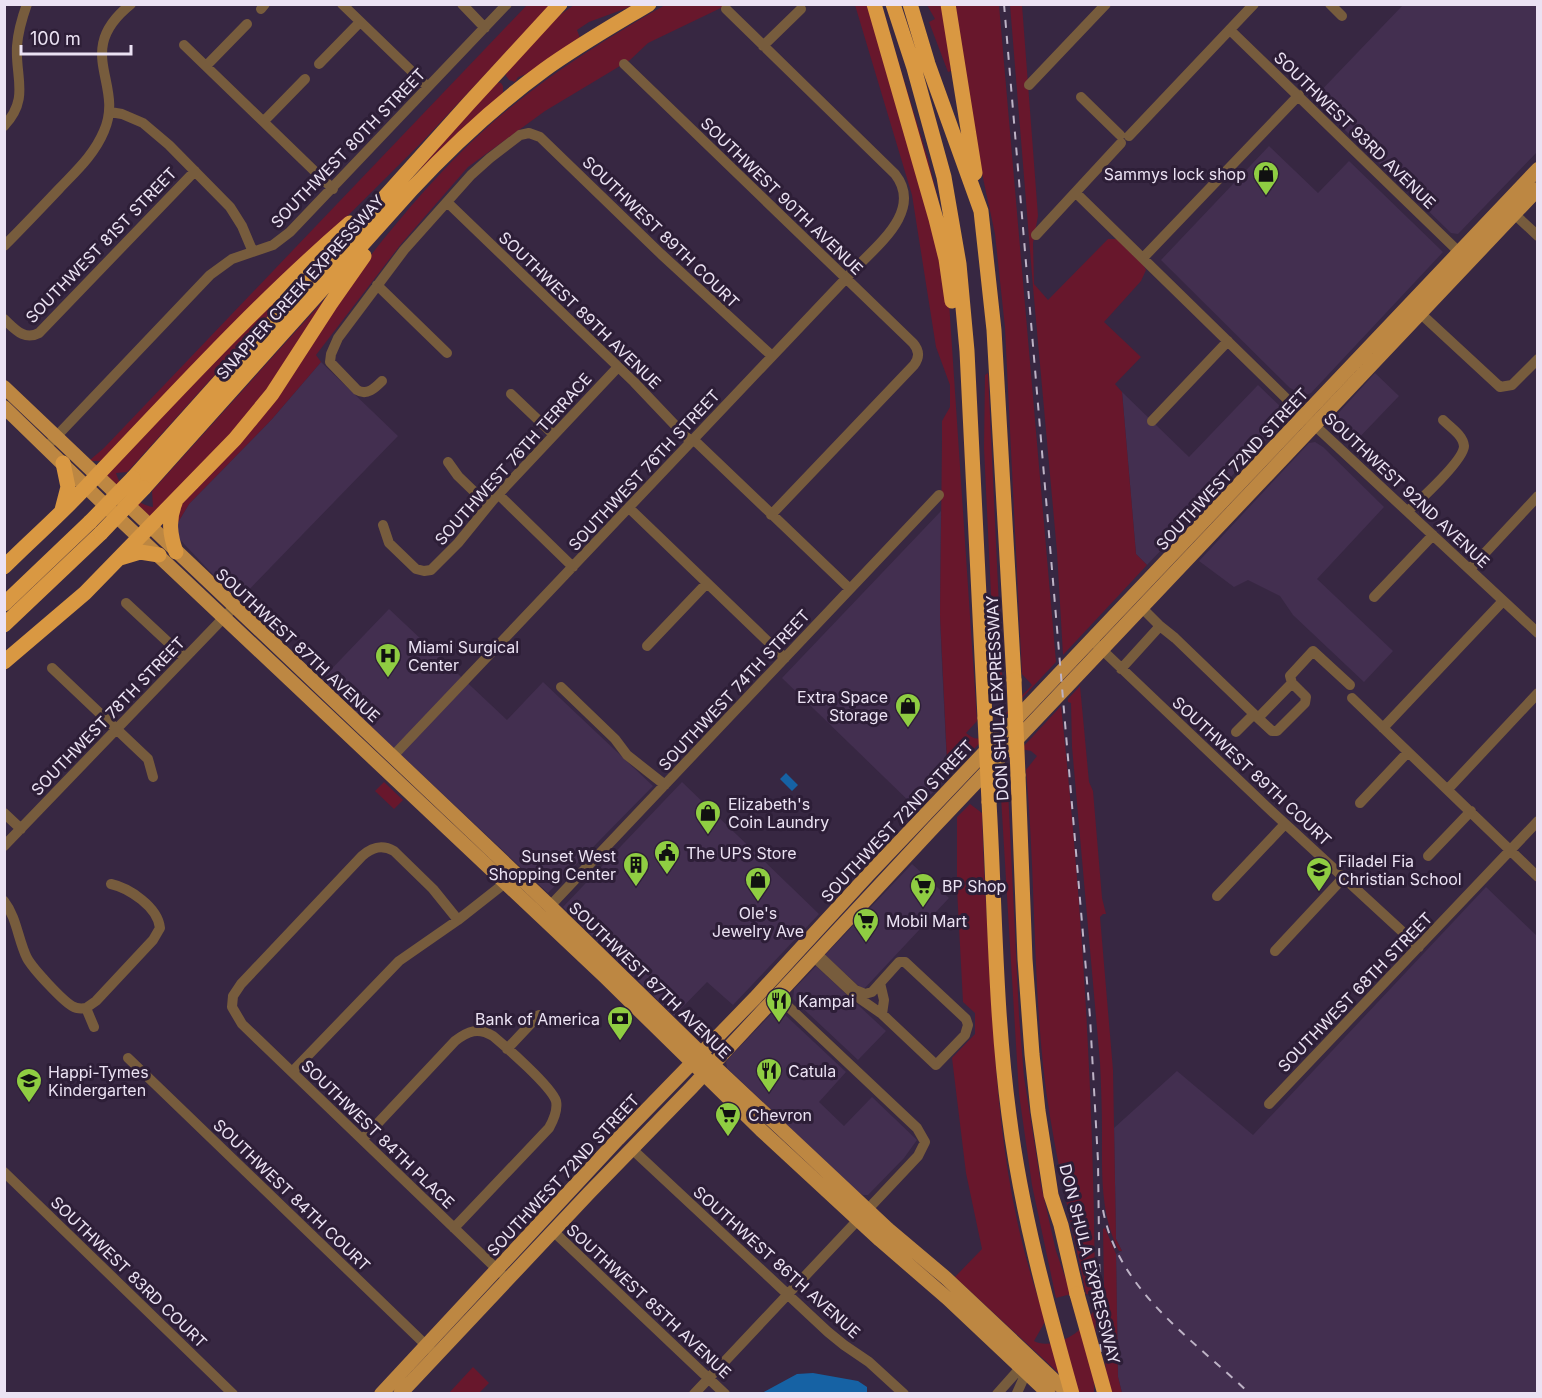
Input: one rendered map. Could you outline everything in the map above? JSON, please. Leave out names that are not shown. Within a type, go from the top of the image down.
[{"type":"highway","name":"SNAPPER CREEK EXPRESSWAY","points":[[4,625],[101,533],[138,483],[396,184],[560,4]]},
{"type":"highway","name":"SNAPPER CREEK EXPRESSWAY","points":[[4,604],[90,522],[138,483],[411,190],[469,132],[528,82],[588,41],[649,4]]},
{"type":"highway","points":[[874,4],[922,167],[946,259],[957,347],[965,445],[972,461]]},
{"type":"highway","name":"DON SHULA EXPRESSWAY","points":[[894,4],[944,177],[959,264],[967,351],[1004,1072],[1023,1203],[1045,1301],[1070,1394]]},
{"type":"highway","name":"DON SHULA EXPRESSWAY","points":[[910,4],[928,64],[981,211],[994,330],[1014,680],[1025,959],[1032,1054],[1051,1195],[1061,1225],[1104,1394]]},
{"type":"highway","points":[[948,4],[981,211]]},
{"type":"highway","points":[[4,567],[91,481],[190,376],[319,250],[396,184]]},
{"type":"highway","points":[[4,662],[67,609],[120,558],[235,439],[272,394],[331,303],[411,190]]},
{"type":"highway","points":[[62,510],[68,487],[63,463]]},
{"type":"highway","points":[[176,501],[170,524],[172,540],[177,552]]},
{"type":"highway","points":[[120,558],[140,552],[159,555]]},
{"type":"main road","name":"SOUTHWEST 72ND STREET","points":[[391,1392],[503,1274],[568,1194],[696,1058],[790,970],[840,906],[926,825],[1191,546],[1509,209],[1538,169]]},
{"type":"main road","name":"SOUTHWEST 72ND STREET","points":[[1509,209],[1538,189]]},
{"type":"main road","name":"SOUTHWEST 72ND STREET","points":[[1310,420],[1420,313],[1464,257]]},
{"type":"main road","name":"SOUTHWEST 87TH AVENUE","points":[[4,387],[56,436],[91,481],[145,532],[177,552],[229,612]]},
{"type":"main road","name":"SOUTHWEST 87TH AVENUE","points":[[4,407],[63,463],[91,481]]},
{"type":"main road","name":"SOUTHWEST 87TH AVENUE","points":[[145,532],[159,555],[229,612],[388,761],[459,820],[550,906],[609,972],[708,1070],[1049,1394]]},
{"type":"main road","name":"SOUTHWEST 72ND STREET","points":[[1096,645],[1142,608],[1152,587]]},
{"type":"main road","name":"SOUTHWEST 87TH AVENUE","points":[[388,761],[439,819],[505,883],[609,972]]},
{"type":"main road","points":[[439,819],[459,820]]},
{"type":"main road","name":"SOUTHWEST 72ND STREET","points":[[503,1274],[553,1231],[708,1070],[777,996],[790,970],[814,955],[851,916],[926,825]]},
{"type":"main road","points":[[505,883],[512,870]]},
{"type":"main road","points":[[840,906],[851,916]]},
{"type":"main road","points":[[553,1231],[549,1226],[568,1204],[570,1199],[568,1194]]},
{"type":"main road","name":"SOUTHWEST 87TH AVENUE","points":[[862,1215],[946,1278],[1026,1371],[1070,1394]]},
{"type":"main road","points":[[946,1278],[947,1298]]},
{"type":"street","points":[[4,126],[16,111],[20,100],[17,44],[27,4]]},
{"type":"street","points":[[4,246],[89,158],[105,129],[110,112],[102,65],[104,40],[112,23],[131,4]]},
{"type":"street","points":[[342,4],[428,87]]},
{"type":"street","points":[[462,4],[485,28]]},
{"type":"street","name":"SOUTHWEST 80TH STREET","points":[[46,447],[205,280],[227,262],[273,245],[284,238],[507,4]]},
{"type":"street","points":[[1029,84],[1106,4]]},
{"type":"street","points":[[1036,235],[1123,138],[1254,4]]},
{"type":"street","points":[[1329,4],[1342,16]]},
{"type":"street","points":[[726,9],[763,46],[801,9]]},
{"type":"street","points":[[319,64],[360,22]]},
{"type":"street","points":[[206,66],[247,24]]},
{"type":"street","name":"SOUTHWEST 93RD AVENUE","points":[[1230,30],[1464,257]]},
{"type":"street","points":[[4,43],[17,44]]},
{"type":"street","points":[[184,45],[333,189]]},
{"type":"street","name":"SOUTHWEST 76TH STREET","points":[[388,761],[895,226],[901,216],[905,198],[900,182],[891,170],[763,46]]},
{"type":"street","name":"SOUTHWEST 90TH AVENUE","points":[[624,64],[913,343],[918,352],[918,359],[914,365],[771,514]]},
{"type":"street","points":[[264,122],[305,79]]},
{"type":"street","points":[[1143,258],[1299,95]]},
{"type":"street","points":[[1081,97],[1123,138]]},
{"type":"street","points":[[110,112],[122,114],[146,125],[195,171],[235,213],[253,252]]},
{"type":"street","name":"SOUTHWEST 89TH COURT","points":[[447,202],[490,158],[513,140],[527,133],[540,137],[661,254],[772,356]]},
{"type":"street","name":"SOUTHWEST 81ST STREET","points":[[4,319],[21,334],[35,335],[195,171]]},
{"type":"street","name":"SOUTHWEST 92ND AVENUE","points":[[1076,193],[1310,420],[1538,633]]},
{"type":"street","points":[[382,381],[368,392],[362,393],[330,362],[331,354],[338,339],[377,285],[447,202]]},
{"type":"street","name":"SOUTHWEST 89TH AVENUE","points":[[447,202],[692,441],[850,589]]},
{"type":"street","points":[[1509,209],[1538,236]]},
{"type":"street","points":[[377,285],[447,353]]},
{"type":"street","points":[[1420,313],[1491,381],[1504,388],[1514,384],[1538,358]]},
{"type":"street","points":[[1152,421],[1228,341]]},
{"type":"street","name":"SOUTHWEST 76TH TERRACE","points":[[383,525],[389,543],[416,568],[429,571],[458,543],[498,494],[618,367]]},
{"type":"street","points":[[511,394],[554,435]]},
{"type":"street","points":[[1408,512],[1456,462],[1462,452],[1464,446],[1462,439],[1443,420]]},
{"type":"street","points":[[448,462],[458,476],[488,505]]},
{"type":"street","points":[[498,494],[573,567]]},
{"type":"street","name":"SOUTHWEST 74TH STREET","points":[[550,906],[939,495]]},
{"type":"street","points":[[1470,569],[1538,496]]},
{"type":"street","points":[[629,508],[785,658]]},
{"type":"street","points":[[1374,597],[1433,535]]},
{"type":"street","points":[[647,646],[707,583]]},
{"type":"street","points":[[1383,728],[1503,601]]},
{"type":"street","points":[[126,603],[185,658]]},
{"type":"street","points":[[1142,608],[1272,731],[1277,731],[1305,703],[1306,697],[1292,683],[1290,676],[1313,651],[1350,685]]},
{"type":"street","name":"SOUTHWEST 78TH STREET","points":[[4,846],[229,612]]},
{"type":"street","points":[[1121,669],[1160,626]]},
{"type":"street","name":"SOUTHWEST 89TH COURT","points":[[1096,645],[1419,947]]},
{"type":"street","points":[[52,668],[148,759],[153,777]]},
{"type":"street","points":[[1236,732],[1292,683]]},
{"type":"street","points":[[561,687],[615,739],[625,753],[665,785]]},
{"type":"street","points":[[1448,789],[1538,693]]},
{"type":"street","points":[[1352,698],[1538,877]]},
{"type":"street","points":[[1360,803],[1408,752]]},
{"type":"street","points":[[1428,856],[1471,811]]},
{"type":"street","points":[[4,813],[21,829]]},
{"type":"street","name":"SOUTHWEST 68TH STREET","points":[[1269,1104],[1538,821]]},
{"type":"street","points":[[1217,896],[1285,824]]},
{"type":"street","name":"SOUTHWEST 84TH PLACE","points":[[458,920],[433,890],[393,851],[386,848],[374,848],[362,856],[241,984],[233,996],[231,1007],[242,1024],[503,1274]]},
{"type":"street","points":[[1275,951],[1344,877]]},
{"type":"street","points":[[292,1072],[399,961],[458,920],[505,883]]},
{"type":"street","points":[[4,901],[12,915],[23,949],[32,966],[71,1005],[80,1009],[86,1008],[96,1000],[153,940],[160,928],[156,916],[141,900],[125,888],[111,884]]},
{"type":"street","points":[[814,955],[862,994],[869,994],[899,962],[905,962],[966,1019],[968,1028],[936,1065],[882,1014],[856,996],[814,955]]},
{"type":"street","points":[[880,983],[884,999],[882,1014]]},
{"type":"street","points":[[694,1394],[918,1156],[925,1142],[917,1128],[777,996]]},
{"type":"street","points":[[86,1008],[94,1028]]},
{"type":"street","points":[[507,1049],[539,1015]]},
{"type":"street","points":[[363,1139],[455,1041],[472,1031],[480,1030],[488,1033],[507,1049],[555,1098],[554,1120],[454,1227]]},
{"type":"street","name":"SOUTHWEST 84TH COURT","points":[[128,1058],[431,1350]]},
{"type":"street","name":"SOUTHWEST 86TH AVENUE","points":[[633,1149],[835,1338],[869,1362],[904,1394]]},
{"type":"street","name":"SOUTHWEST 83RD COURT","points":[[4,1172],[233,1394]]},
{"type":"street","name":"SOUTHWEST 85TH AVENUE","points":[[553,1231],[725,1394]]},
{"type":"street","points":[[998,1393],[1026,1371]]},
{"type":"street","points":[[998,1393],[1009,1389],[1017,1393],[1026,1371]]},
{"type":"shaded area","points":[[527,5],[550,5],[423,141],[101,461],[90,460],[104,448]]},
{"type":"shaded area","points":[[574,5],[635,5],[589,22],[577,30],[580,38],[527,74],[518,77],[515,82],[509,80],[506,76],[507,70],[548,27]]},
{"type":"shaded area","points":[[665,5],[727,5],[648,43],[630,60],[545,111],[468,167],[401,244],[316,355],[321,362],[272,419],[189,504],[177,524],[174,513],[395,225],[437,177],[503,113],[547,79],[593,48]]},
{"type":"shaded area","points":[[855,5],[869,5],[931,213],[949,302],[977,721],[966,733],[977,739],[985,736],[1032,685],[1022,674],[1005,328],[995,234],[980,164],[954,5],[999,5],[1056,662],[958,766],[947,760],[940,615],[942,421],[950,407],[950,385],[936,347],[912,195]]},
{"type":"shaded area","points":[[881,5],[928,159],[940,208]]},
{"type":"shaded area","points":[[927,5],[943,5],[951,71],[948,72],[929,22],[935,19]]},
{"type":"shaded area","points":[[1010,5],[1022,5],[1038,216],[1033,243],[1034,284],[1048,300],[1108,239],[1118,239],[1146,270],[1141,281],[1104,322],[1141,357],[1115,384],[1122,392],[1136,554],[1147,565],[1063,655],[1057,552]]},
{"type":"shaded area","points":[[1403,5],[1537,5],[1537,152],[1458,234],[1451,233],[1313,99]]},
{"type":"shaded area","points":[[496,82],[503,86],[503,93],[416,173]]},
{"type":"shaded area","points":[[1269,146],[1318,193],[1349,161],[1443,252],[1311,393],[1306,395],[1290,388],[1161,260]]},
{"type":"shaded area","points":[[317,261],[131,468],[127,472],[116,473],[130,495],[141,503],[153,507],[152,491],[331,292],[271,389],[152,519],[105,474],[190,383]]},
{"type":"shaded area","points":[[321,362],[398,436],[238,601],[178,537],[177,524],[189,504],[272,419]]},
{"type":"shaded area","points":[[988,373],[1003,692],[996,700],[984,448],[985,375]]},
{"type":"shaded area","points":[[1375,373],[1399,396],[1353,444],[1335,426],[1333,419]]},
{"type":"shaded area","points":[[1258,385],[1283,409],[1286,419],[1147,565],[1136,554],[1122,392],[1189,457]]},
{"type":"shaded area","points":[[1315,442],[1323,447],[1384,507],[1317,579],[1393,651],[1364,682],[1293,615],[1280,596],[1248,580],[1234,587],[1199,561],[1309,443]]},
{"type":"shaded area","points":[[941,511],[942,664],[947,765],[953,771],[917,809],[782,678]]},
{"type":"shaded area","points":[[389,609],[507,720],[543,682],[653,786],[548,893],[321,680]]},
{"type":"shaded area","points":[[1080,686],[1089,782],[1093,791],[1102,898],[1106,914],[1100,917],[1113,1070],[1116,1239],[1122,1251],[1119,1251],[1108,1223],[1103,1193],[1100,1062],[1072,747],[1071,703],[1068,702]]},
{"type":"shaded area","points":[[1061,706],[1086,1000],[1095,1295],[1086,1294],[1046,1093],[1037,992],[1026,770],[1037,756],[1031,751],[1021,749]]},
{"type":"shaded area","points":[[384,782],[403,800],[394,809],[375,791]]},
{"type":"shaded area","points":[[682,782],[819,914],[733,1005],[707,982],[674,1016],[563,907]]},
{"type":"shaded area","points":[[1008,790],[1024,1077],[1041,1185],[1056,1251],[1071,1294],[1056,1298],[1032,1185],[1019,1094],[1001,797]]},
{"type":"shaded area","points":[[970,804],[982,813],[992,1016],[1004,1148],[1020,1235],[1046,1320],[1034,1341],[1045,1344],[1069,1337],[1081,1328],[1096,1308],[1094,1393],[1080,1393],[955,1277],[982,1249],[966,1173],[952,1058],[975,1034],[975,1013],[963,1002],[957,889],[957,817]]},
{"type":"shaded area","points":[[912,864],[949,898],[863,990],[825,955]]},
{"type":"shaded area","points":[[1486,887],[1537,936],[1537,1393],[1122,1393],[1118,1377],[1116,1254],[1122,1251],[1116,1239],[1114,1128],[1177,1071],[1253,1135]]},
{"type":"shaded area","points":[[816,966],[886,1031],[858,1060],[793,999],[794,989]]},
{"type":"shaded area","points":[[774,1011],[783,1013],[846,1072],[819,1102],[844,1126],[872,1097],[917,1140],[904,1158],[868,1195],[858,1192],[727,1068],[726,1062],[729,1058]]},
{"type":"shaded area","points":[[1105,1228],[1116,1254],[1118,1377],[1122,1393],[1106,1393],[1103,1229]]},
{"type":"shaded area","points":[[473,1367],[489,1383],[479,1393],[449,1393]]},
{"type":"water","points":[[786,773],[798,785],[792,791],[780,779]]},
{"type":"water","points":[[813,1373],[858,1381],[867,1387],[867,1393],[762,1393],[797,1374]]},
{"type":"railway","points":[[1004,4],[1090,1017],[1098,1161],[1101,1394]]},
{"type":"railway","points":[[1103,1210],[1111,1239],[1124,1265],[1141,1290],[1183,1333],[1250,1394]]},
{"type":"place","name":"Sammys lock shop","points":[[1266,197]]},
{"type":"place","name":"Miami Surgical Center","points":[[388,679]]},
{"type":"place","name":"Extra Space Storage","points":[[908,729]]},
{"type":"place","name":"Elizabeth's Coin Laundry","points":[[708,836]]},
{"type":"place","name":"The UPS Store","points":[[667,876]]},
{"type":"place","name":"Sunset West Shopping Center","points":[[636,888]]},
{"type":"place","name":"Filadel Fia Christian School","points":[[1319,893]]},
{"type":"place","name":"Ole's Jewelry Ave","points":[[758,903]]},
{"type":"place","name":"BP Shop","points":[[923,909]]},
{"type":"place","name":"Mobil Mart","points":[[866,944]]},
{"type":"place","name":"Kampai","points":[[779,1024]]},
{"type":"place","name":"Bank of America","points":[[620,1042]]},
{"type":"place","name":"Catula","points":[[769,1094]]},
{"type":"place","name":"Happi-Tymes Kindergarten","points":[[29,1104]]},
{"type":"place","name":"Chevron","points":[[728,1138]]}]
